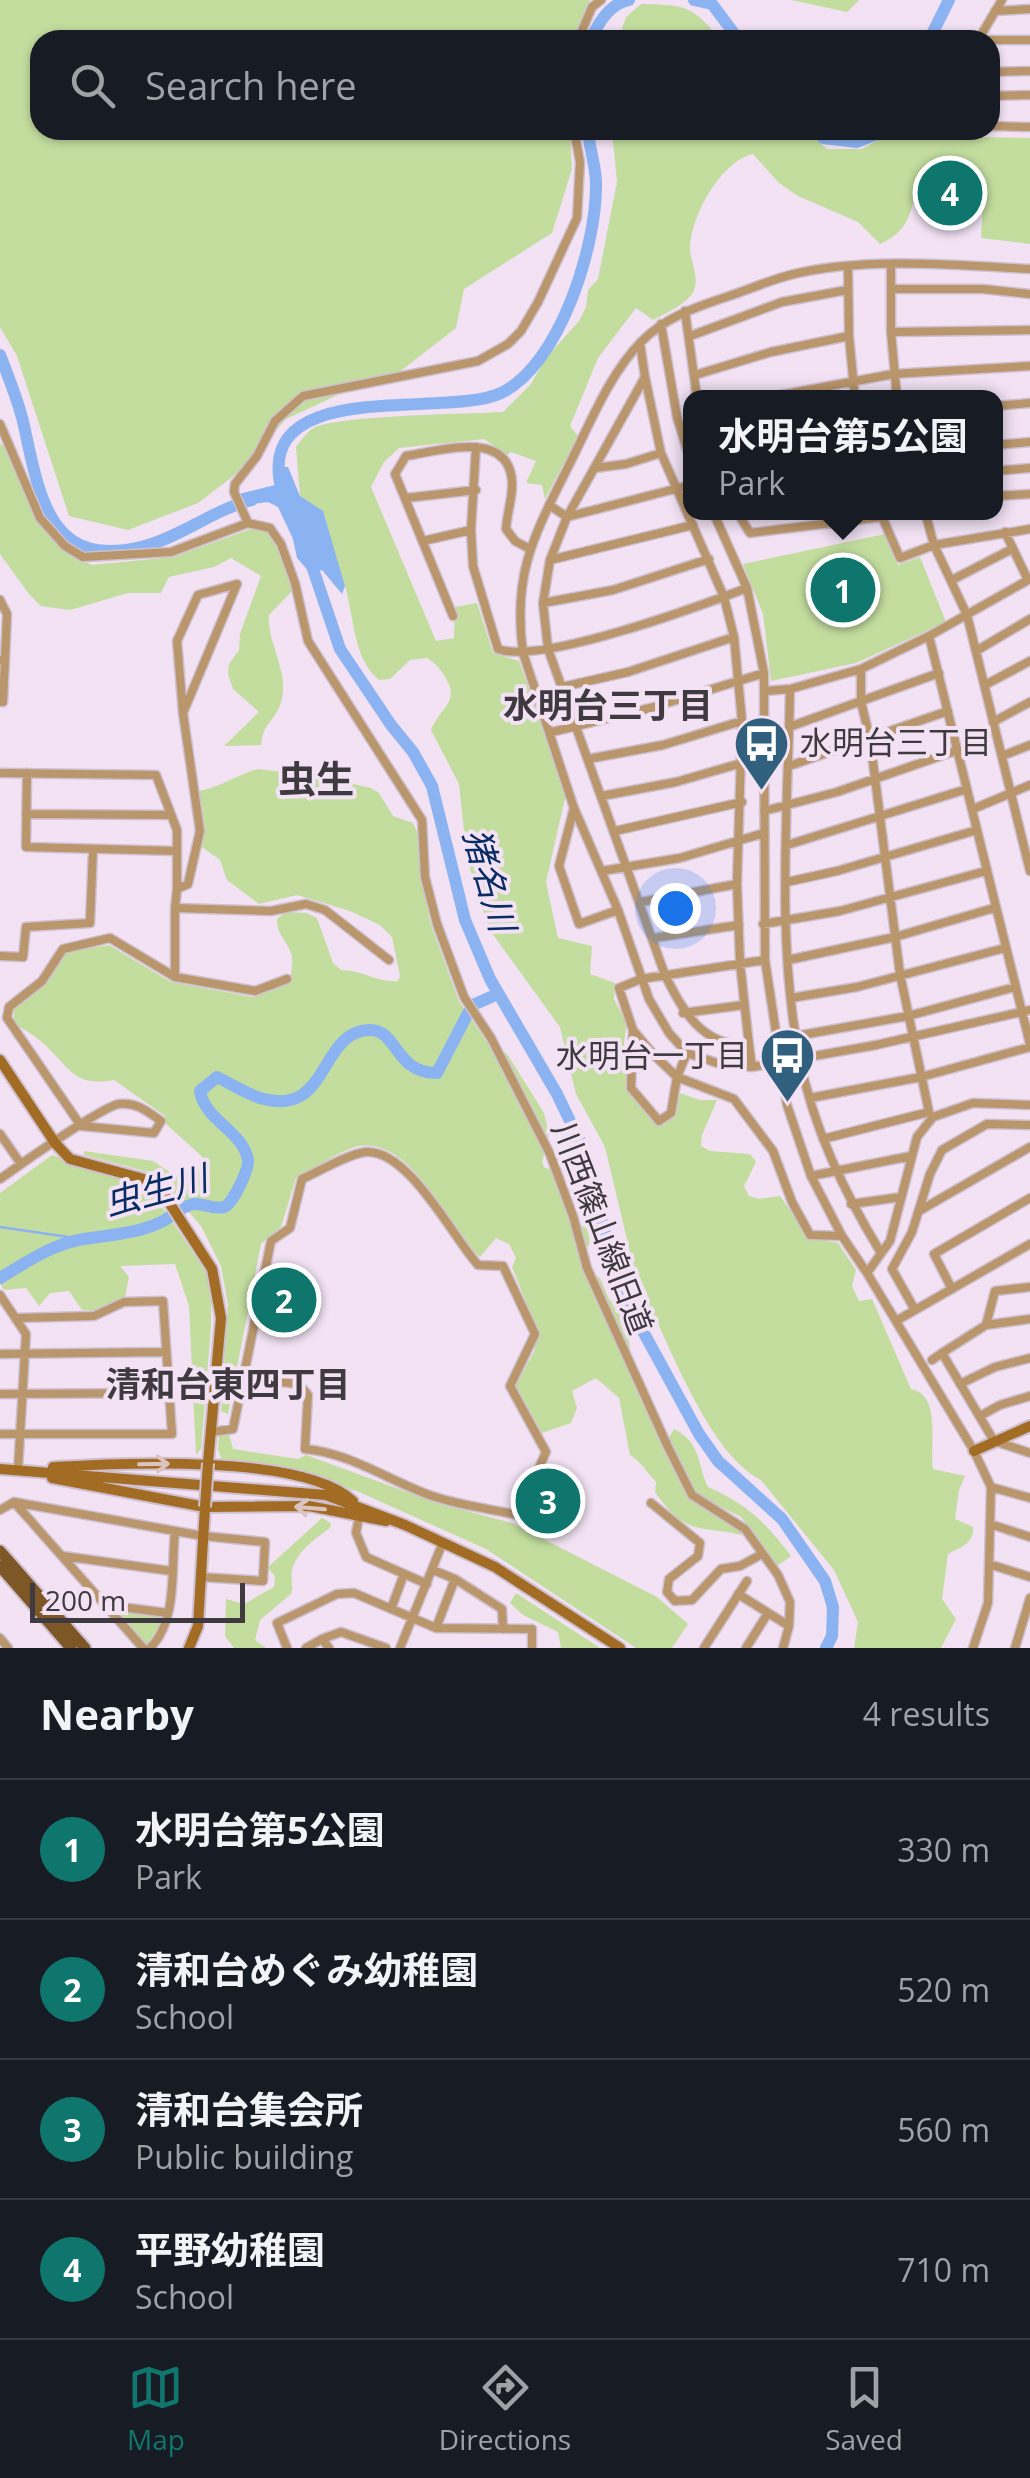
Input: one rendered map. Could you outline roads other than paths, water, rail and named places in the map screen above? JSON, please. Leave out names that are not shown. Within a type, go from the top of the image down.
[{"type":"main road","points":[[0,1551],[85,1648]]},
{"type":"main road","points":[[0,1566],[72,1648]]},
{"type":"street","points":[[582,30],[592,7],[601,0]]},
{"type":"street","points":[[984,30],[1002,0]]},
{"type":"street","points":[[994,11],[1030,9]]},
{"type":"street","points":[[1000,40],[1030,40]]},
{"type":"street","points":[[1000,72],[1030,71]]},
{"type":"street","points":[[1000,96],[1030,95]]},
{"type":"street","points":[[1000,126],[1030,127]]},
{"type":"street","points":[[0,424],[40,518],[64,546],[83,557],[171,552],[246,521],[234,492],[235,484],[257,456],[276,421],[304,396],[478,360],[508,344],[521,331],[577,218],[580,162],[576,140]]},
{"type":"street","points":[[1026,1011],[752,1068],[687,1053],[655,1012],[618,910],[574,808],[523,653],[520,598],[528,548],[549,506],[618,372],[661,324],[685,311],[794,274],[848,267],[946,264],[1030,269]]},
{"type":"street","points":[[891,266],[896,390]]},
{"type":"street","points":[[848,267],[855,390]]},
{"type":"street","points":[[891,289],[984,289],[1030,294]]},
{"type":"street","points":[[690,336],[782,302],[848,290]]},
{"type":"street","points":[[685,311],[697,390]]},
{"type":"street","points":[[661,324],[683,436]]},
{"type":"street","points":[[891,332],[1030,330]]},
{"type":"street","points":[[694,375],[771,352],[849,336]]},
{"type":"street","points":[[640,343],[661,453],[683,504]]},
{"type":"street","points":[[812,390],[894,374],[1030,366]]},
{"type":"street","points":[[645,377],[566,518],[550,560],[543,602],[548,648],[665,975],[683,1012],[703,1031],[749,1045]]},
{"type":"street","points":[[1003,405],[1030,403]]},
{"type":"street","points":[[678,418],[683,416]]},
{"type":"street","points":[[1003,444],[1030,442]]},
{"type":"street","points":[[453,616],[395,474],[406,456],[476,447],[493,452],[507,464],[512,483],[506,529],[528,548]]},
{"type":"street","points":[[476,447],[472,566],[498,649],[523,653],[616,632],[747,588]]},
{"type":"street","points":[[595,468],[661,453]]},
{"type":"street","points":[[1003,470],[1030,468]]},
{"type":"street","points":[[549,506],[566,518],[683,488]]},
{"type":"street","points":[[406,498],[476,490]]},
{"type":"street","points":[[1003,496],[1030,494]]},
{"type":"street","points":[[691,520],[724,597],[739,681],[742,802],[737,884],[740,963],[752,1068]]},
{"type":"street","points":[[722,520],[718,522],[747,588],[764,673],[763,924],[778,1062],[797,1142],[811,1176],[842,1236],[974,1451],[991,1487],[988,1602],[973,1648]]},
{"type":"street","points":[[741,520],[750,533],[844,520]]},
{"type":"street","points":[[882,520],[900,558],[934,545],[1030,530]]},
{"type":"street","points":[[927,520],[934,545],[967,615],[1030,868]]},
{"type":"street","name":"川西篠山線旧道","points":[[246,521],[270,528],[281,544],[308,641],[422,820],[424,876],[464,996],[491,1038],[550,1154],[602,1302],[692,1495],[746,1529],[778,1575],[790,1602],[790,1626]]},
{"type":"street","points":[[550,560],[693,525]]},
{"type":"street","points":[[423,541],[471,530]]},
{"type":"street","points":[[764,691],[790,689],[860,669],[930,636],[1029,580],[1005,532]]},
{"type":"street","points":[[952,580],[1012,549]]},
{"type":"street","points":[[543,602],[613,590],[709,559]]},
{"type":"street","points":[[176,888],[188,884],[200,830],[183,713],[176,641],[198,596],[237,584],[183,713]]},
{"type":"street","points":[[0,600],[0,702]]},
{"type":"street","points":[[976,651],[1030,619]]},
{"type":"street","points":[[810,1098],[921,1077],[1030,1045],[1026,1011],[1015,986],[994,908],[930,636]]},
{"type":"street","points":[[562,686],[628,672],[734,637]]},
{"type":"street","points":[[985,685],[1030,662]]},
{"type":"street","points":[[860,669],[900,974],[931,1114],[917,1137],[890,1241],[867,1273]]},
{"type":"street","points":[[552,732],[654,707],[764,673]]},
{"type":"street","points":[[789,727],[939,673]]},
{"type":"street","points":[[790,689],[786,922],[796,1036],[822,1139],[881,1254]]},
{"type":"street","points":[[993,722],[1030,702]]},
{"type":"street","points":[[788,766],[948,711]]},
{"type":"street","points":[[588,760],[663,745],[742,721]]},
{"type":"street","points":[[1002,756],[1030,745]]},
{"type":"street","points":[[764,811],[837,792],[958,750]]},
{"type":"street","points":[[602,796],[676,782],[742,763]]},
{"type":"street","points":[[0,773],[156,775],[177,830],[175,977]]},
{"type":"street","points":[[27,773],[26,847],[176,851]]},
{"type":"street","points":[[973,809],[1030,785]]},
{"type":"street","points":[[787,845],[967,789]]},
{"type":"street","points":[[615,832],[742,802]]},
{"type":"street","points":[[574,808],[559,866],[579,924],[618,910]]},
{"type":"street","points":[[26,814],[171,815]]},
{"type":"street","points":[[1019,826],[1030,823]]},
{"type":"street","points":[[787,882],[977,830]]},
{"type":"street","points":[[602,872],[680,858],[764,833]]},
{"type":"street","points":[[0,956],[23,956],[26,928],[90,923],[93,849]]},
{"type":"street","points":[[763,924],[786,922],[986,871]]},
{"type":"street","points":[[641,902],[737,884]]},
{"type":"street","points":[[175,908],[271,912],[306,904],[324,910],[389,960]]},
{"type":"street","points":[[788,960],[895,937],[994,908]]},
{"type":"street","points":[[654,938],[739,925]]},
{"type":"street","points":[[81,1126],[7,1018],[9,1007],[42,981],[63,949],[110,938],[175,977],[256,991],[286,979]]},
{"type":"street","points":[[791,998],[858,986],[1006,948]]},
{"type":"street","points":[[687,1053],[677,1076],[671,1112],[659,1121],[631,1088],[633,1030],[619,988],[641,979],[765,960]]},
{"type":"street","points":[[796,1036],[908,1016],[1015,986]]},
{"type":"street","points":[[683,1012],[744,1005]]},
{"type":"street","points":[[633,1030],[677,1076],[734,1099],[773,1152],[792,1202],[810,1235],[842,1236]]},
{"type":"street","points":[[0,1060],[54,1142],[70,1159],[144,1179],[163,1194],[212,1269],[221,1318],[198,1626],[189,1648]]},
{"type":"street","points":[[822,1139],[974,1103],[1030,1105]]},
{"type":"street","points":[[0,1179],[54,1142],[116,1104],[138,1105],[161,1122],[154,1133],[81,1126]]},
{"type":"street","points":[[915,1310],[892,1268],[942,1150],[987,1124],[1030,1125]]},
{"type":"street","points":[[0,1134],[21,1164]]},
{"type":"street","points":[[919,1211],[1030,1148]]},
{"type":"street","points":[[212,1432],[233,1429],[271,1242],[290,1228],[302,1179],[364,1152],[385,1155],[405,1168],[478,1266],[504,1266],[534,1334],[510,1386],[546,1452],[518,1515],[432,1496],[361,1464],[304,1449],[308,1395],[299,1384],[244,1378]]},
{"type":"street","points":[[811,1176],[911,1156]]},
{"type":"street","points":[[852,1204],[901,1197]]},
{"type":"street","points":[[952,1289],[934,1254],[1030,1198]]},
{"type":"street","points":[[896,1321],[1030,1244]]},
{"type":"street","points":[[986,1325],[995,1291],[1030,1287]]},
{"type":"street","points":[[0,1296],[26,1334],[20,1470]]},
{"type":"street","points":[[0,1318],[14,1314],[94,1316],[124,1302],[163,1301],[172,1434],[0,1434]]},
{"type":"street","points":[[932,1360],[986,1325],[1030,1318]]},
{"type":"street","points":[[0,1354],[166,1352]]},
{"type":"street","points":[[942,1353],[994,1441],[1030,1453]]},
{"type":"street","points":[[960,1384],[994,1367],[1030,1358]]},
{"type":"street","points":[[0,1394],[169,1393]]},
{"type":"street","points":[[980,1416],[1030,1396]]},
{"type":"street","points":[[974,1451],[1030,1426]]},
{"type":"street","points":[[20,1470],[208,1463],[314,1480],[342,1490],[358,1511],[356,1534],[366,1557],[427,1584]]},
{"type":"street","points":[[0,1469],[326,1495],[358,1511],[405,1525],[495,1567],[620,1648]]},
{"type":"street","points":[[20,1470],[205,1506],[309,1506],[358,1511]]},
{"type":"street","points":[[991,1487],[1030,1498]]},
{"type":"street","points":[[0,1510],[14,1502],[202,1536],[265,1542],[263,1582],[200,1577]]},
{"type":"street","points":[[14,1502],[146,1648],[162,1636],[168,1613],[175,1530]]},
{"type":"street","points":[[650,1502],[700,1543],[698,1556],[669,1579],[667,1592],[674,1601],[692,1600],[722,1569],[740,1566],[762,1554]]},
{"type":"street","points":[[990,1524],[1030,1536]]},
{"type":"street","points":[[400,1648],[444,1542]]},
{"type":"street","points":[[62,1556],[171,1571]]},
{"type":"street","points":[[989,1564],[1030,1577]]},
{"type":"street","points":[[434,1570],[502,1609],[503,1629]]},
{"type":"street","points":[[391,1609],[404,1574]]},
{"type":"street","points":[[436,1628],[455,1579]]},
{"type":"street","points":[[704,1648],[746,1580]]},
{"type":"street","points":[[287,1648],[277,1623],[337,1594],[354,1593],[436,1628],[532,1629],[532,1648]]},
{"type":"street","points":[[738,1594],[790,1626],[782,1648]]},
{"type":"street","points":[[1015,1648],[1030,1598]]},
{"type":"street","points":[[105,1605],[168,1613]]},
{"type":"street","points":[[746,1648],[768,1613]]},
{"type":"street","points":[[306,1648],[341,1632],[386,1648]]},
{"type":"street","points":[[0,1638],[8,1648]]},
{"type":"street","points":[[322,1639],[330,1648]]},
{"type":"water","points":[[274,467],[288,467],[300,496],[323,511],[345,586],[342,594],[322,570],[311,574],[297,558],[278,507],[268,502],[244,505],[239,494],[275,485]]},
{"type":"waterway","points":[[596,30],[616,6],[629,0]]},
{"type":"waterway","points":[[694,0],[712,4],[732,30]]},
{"type":"waterway","points":[[934,30],[949,0]]},
{"type":"waterway","points":[[280,483],[282,449],[298,427],[327,414],[475,400],[501,393],[541,357],[571,301],[590,238],[596,183],[590,140]]},
{"type":"waterway","points":[[840,140],[862,140]]},
{"type":"waterway","name":"猪名川","points":[[0,355],[46,507],[71,540],[90,549],[114,551],[145,546],[252,500]]},
{"type":"waterway","name":"猪名川","points":[[309,557],[340,649],[413,752],[432,786],[465,920],[490,979],[557,1094],[583,1148],[611,1255],[633,1313],[699,1434],[718,1461],[782,1519],[825,1581],[833,1607],[832,1636],[826,1648]]},
{"type":"waterway","name":"虫生川","points":[[0,1278],[61,1245],[141,1230],[193,1204],[217,1208],[228,1204],[240,1186],[248,1160],[239,1141],[203,1101],[200,1091],[217,1077],[260,1098],[283,1101],[299,1097],[312,1086],[340,1044],[353,1034],[369,1030],[386,1036],[412,1066],[437,1073],[468,1013],[475,1004],[498,994]]},
{"type":"waterway","points":[[0,1227],[82,1239]]},
{"type":"place","name":"平野幼稚園","points":[[950,193]]},
{"type":"place","name":"水明台第5公園","points":[[843,590]]},
{"type":"place","name":"水明台三丁目","points":[[761,792]]},
{"type":"place","name":"水明台一丁目","points":[[787,1105]]},
{"type":"place","name":"清和台めぐみ幼稚園","points":[[284,1300]]},
{"type":"place","name":"清和台集会所","points":[[548,1501]]},
{"type":"district","name":"水明台三丁目","points":[[608,706]]},
{"type":"district","name":"虫生","points":[[316,780]]},
{"type":"district","name":"清和台東四丁目","points":[[228,1385]]}]
